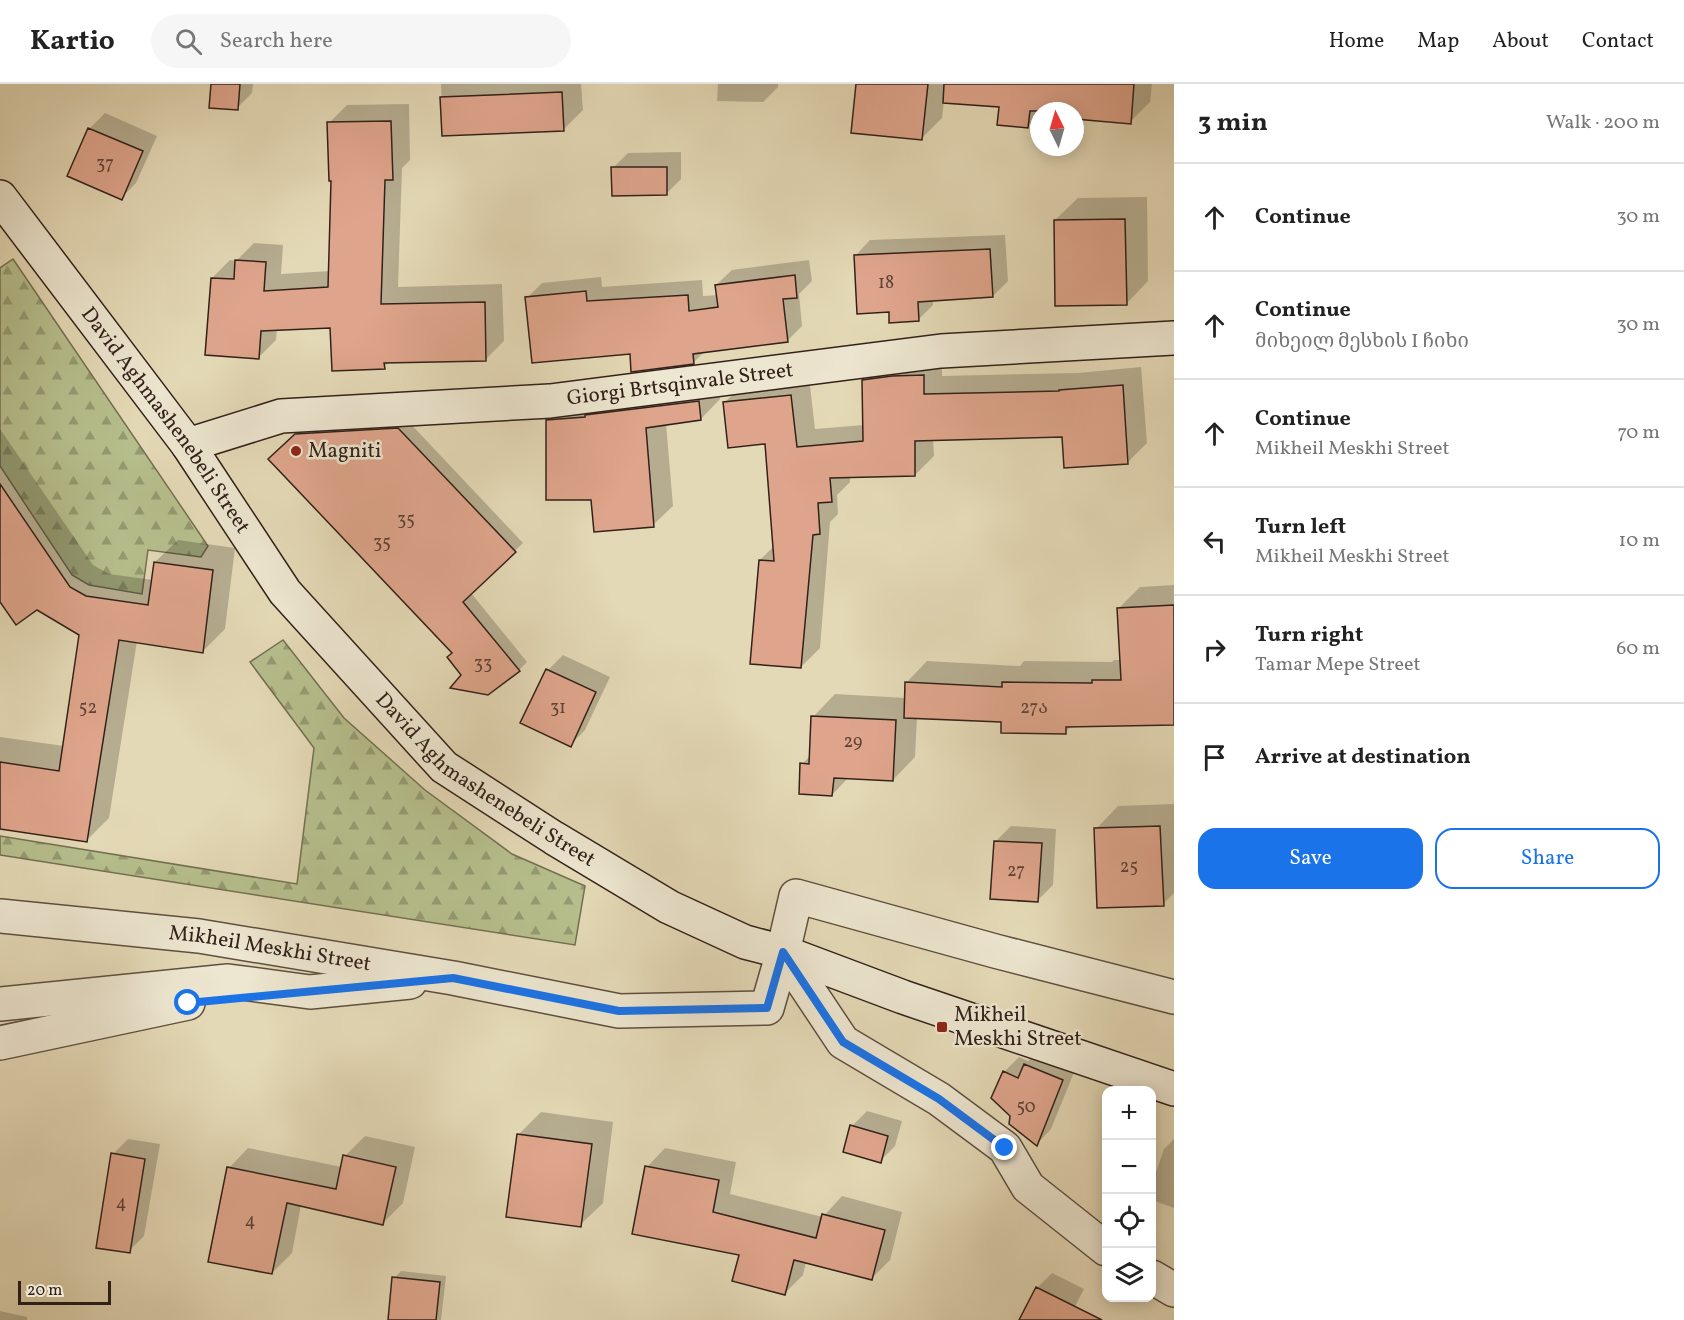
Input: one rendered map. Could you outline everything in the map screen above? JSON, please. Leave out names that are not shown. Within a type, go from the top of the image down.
[{"type":"street","name":"David Aghmashenebeli Street","points":[[0,197],[188,445],[285,592],[444,767],[554,838],[669,907],[745,942],[783,952],[903,997],[1174,1089]]},
{"type":"street","name":"Giorgi Brtsqinvale Street","points":[[188,445],[280,417],[550,401],[941,351],[1174,339]]},
{"type":"street","points":[[1106,1248],[1028,1187],[1005,1148],[939,1099],[843,1042],[783,952],[796,896],[1174,997]]},
{"type":"street","name":"Mikheil Meskhi Street","points":[[0,916],[199,936],[453,978],[619,1011],[767,1008],[783,952]]},
{"type":"street","points":[[0,1044],[188,1003],[453,978]]},
{"type":"street","points":[[0,1004],[228,981],[310,992]]},
{"type":"street","points":[[1156,1279],[1174,1290]]},
{"type":"green space","points":[[13,259],[208,546],[201,557],[148,550],[142,594],[89,585],[72,575],[0,466],[0,268]]},
{"type":"green space","points":[[283,640],[344,718],[425,790],[512,854],[585,886],[575,945],[0,855],[0,836],[297,884],[314,748],[250,662]]},
{"type":"building","points":[[211,84],[240,84],[238,110],[209,108]]},
{"type":"building","points":[[856,84],[928,84],[922,140],[851,133]]},
{"type":"building","points":[[944,84],[1134,84],[1131,124],[1084,120],[1084,102],[1030,102],[1028,128],[997,125],[999,107],[943,103]]},
{"type":"building","points":[[562,92],[564,131],[442,136],[440,97]]},
{"type":"building","points":[[391,121],[393,180],[385,180],[381,304],[485,302],[486,361],[384,363],[385,369],[332,371],[330,328],[261,331],[259,359],[205,355],[211,278],[234,279],[235,260],[266,262],[264,291],[328,287],[331,181],[329,181],[327,122]]},
{"type":"building","points":[[88,128],[143,151],[122,200],[67,176]]},
{"type":"building","points":[[611,167],[667,167],[667,195],[612,196]]},
{"type":"building","points":[[1125,219],[1127,305],[1055,306],[1054,220]]},
{"type":"building","points":[[990,249],[993,297],[918,302],[919,321],[889,323],[889,312],[857,314],[854,255]]},
{"type":"building","points":[[795,275],[797,298],[783,299],[788,342],[693,354],[694,364],[631,372],[630,354],[532,363],[525,297],[586,291],[587,301],[688,295],[689,311],[718,307],[715,285]]},
{"type":"building","points":[[924,375],[924,394],[1059,391],[1123,385],[1128,464],[1064,468],[1062,437],[915,441],[915,476],[830,478],[832,502],[818,503],[820,534],[813,535],[801,668],[750,664],[759,560],[774,561],[765,444],[728,448],[723,402],[791,395],[797,447],[863,441],[862,380]]},
{"type":"building","points":[[699,401],[701,420],[646,428],[654,527],[594,532],[591,500],[546,500],[546,420],[585,417],[585,415]]},
{"type":"building","points":[[398,428],[516,552],[463,602],[520,671],[488,695],[450,688],[461,675],[447,657],[452,653],[268,459],[295,434]]},
{"type":"building","points":[[0,484],[70,587],[86,596],[148,605],[154,562],[213,570],[203,653],[119,640],[87,842],[0,829],[0,762],[59,771],[79,635],[37,610],[16,625],[0,602]]},
{"type":"building","points":[[1174,605],[1174,725],[1066,727],[1066,734],[1001,733],[1001,722],[904,718],[905,682],[1002,687],[1002,682],[1092,683],[1092,680],[1121,680],[1117,608]]},
{"type":"building","points":[[546,669],[596,692],[571,747],[520,723]]},
{"type":"building","points":[[811,716],[896,720],[893,781],[834,778],[832,796],[799,794],[800,763],[809,764]]},
{"type":"building","points":[[1160,826],[1164,906],[1097,908],[1094,828]]},
{"type":"building","points":[[994,841],[1042,843],[1038,902],[990,899]]},
{"type":"building","points":[[1024,1064],[1063,1080],[1037,1146],[1009,1124],[1010,1116],[991,1098],[1003,1071],[1018,1078]]},
{"type":"building","points":[[850,1125],[888,1136],[881,1163],[843,1152]]},
{"type":"building","points":[[517,1134],[592,1144],[581,1227],[506,1217]]},
{"type":"building","points":[[111,1153],[145,1159],[130,1253],[96,1248]]},
{"type":"building","points":[[343,1155],[396,1167],[383,1225],[287,1203],[272,1274],[208,1262],[227,1167],[336,1189]]},
{"type":"building","points":[[645,1166],[719,1180],[713,1212],[816,1238],[822,1214],[885,1230],[872,1280],[794,1260],[785,1295],[732,1281],[739,1255],[632,1234]]},
{"type":"building","points":[[392,1277],[440,1282],[436,1320],[388,1320]]},
{"type":"building","points":[[1036,1287],[1102,1320],[1019,1320]]},
{"type":"place","name":"Magniti","points":[[296,451]]},
{"type":"place","name":"Mikheil Meskhi Street","points":[[942,1027]]},
{"type":"route","points":[[188,1003],[453,978],[619,1011],[767,1008],[783,952],[843,1042],[939,1099],[1005,1148]]}]
